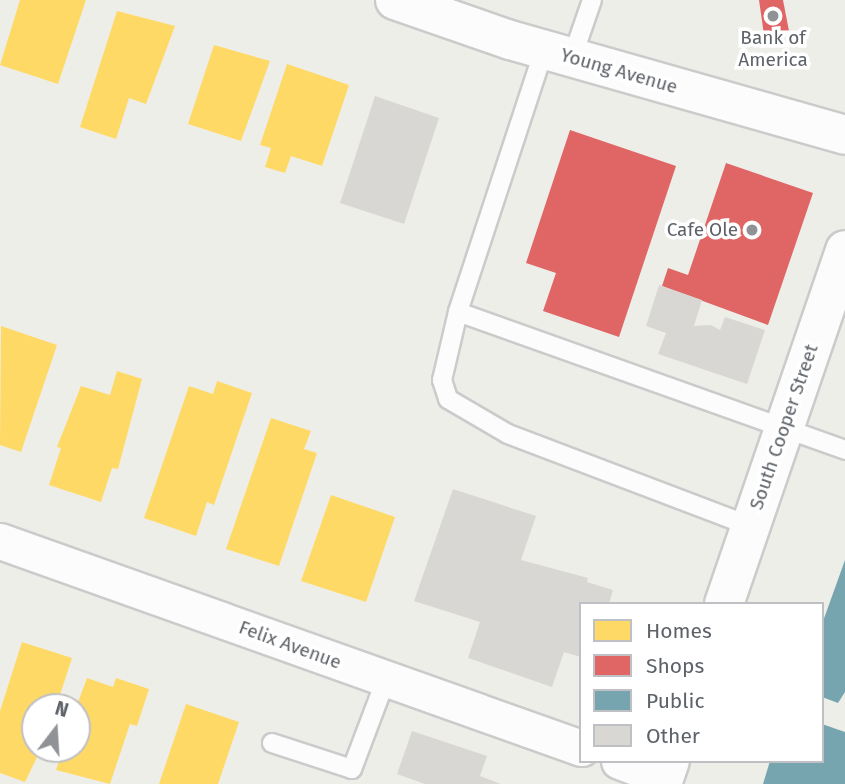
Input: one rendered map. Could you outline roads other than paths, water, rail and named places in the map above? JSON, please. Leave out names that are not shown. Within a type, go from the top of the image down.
[{"type":"street","name":"Young Avenue","points":[[395,0],[558,54],[845,135]]},
{"type":"street","name":"South Cooper Street","points":[[725,602],[845,250]]},
{"type":"street","name":"Felix Avenue","points":[[0,541],[579,747]]},
{"type":"street","points":[[625,763],[666,774]]},
{"type":"lane","points":[[592,0],[558,54],[458,312],[442,380],[448,400],[463,411],[508,434],[750,526]]},
{"type":"lane","points":[[458,312],[845,450]]},
{"type":"lane","points":[[272,743],[352,769],[386,679]]},
{"type":"place","name":"Bank of America","points":[[773,16]]},
{"type":"place","name":"Cafe Ole","points":[[752,230]]}]
